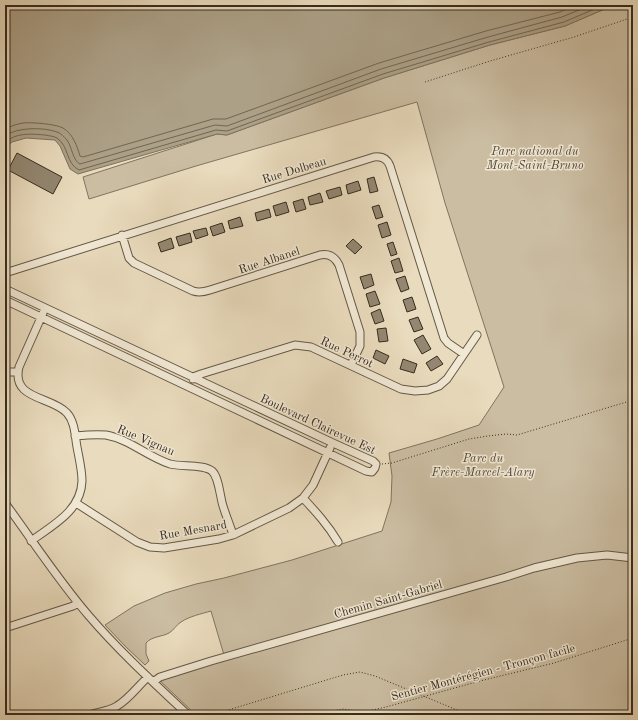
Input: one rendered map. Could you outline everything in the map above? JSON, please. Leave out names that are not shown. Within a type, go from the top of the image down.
[{"type":"street","name":"Rue Dolbeau","points":[[5,273],[122,235],[378,156],[383,157],[390,166],[444,338],[448,343],[464,354]]},
{"type":"street","name":"Rue Albanel","points":[[122,235],[129,258],[134,263],[198,292],[210,290],[320,255],[325,254],[332,256],[339,265],[360,332],[360,346],[351,366]]},
{"type":"street","name":"Boulevard Clairevue Est","points":[[5,289],[373,461],[376,464],[374,469],[372,472],[369,472],[5,300]]},
{"type":"street","points":[[32,541],[64,517],[72,509],[80,494],[82,482],[72,421],[66,413],[57,406],[36,398],[26,391],[18,379],[19,367],[46,308]]},
{"type":"street","name":"Rue Perrot","points":[[193,377],[295,345],[311,347],[400,389],[415,391],[428,390],[439,386],[447,379],[477,335]]},
{"type":"street","points":[[5,372],[18,372]]},
{"type":"street","points":[[189,387],[193,377]]},
{"type":"street","name":"Rue Vignau","points":[[75,436],[106,436],[124,441],[159,460],[172,464],[211,470],[215,476],[222,505],[233,535]]},
{"type":"street","name":"Rue Mesnard","points":[[76,503],[137,542],[150,547],[170,548],[219,539],[233,535],[289,508],[303,498],[313,485],[333,443]]},
{"type":"street","points":[[303,498],[323,519],[338,542]]},
{"type":"street","points":[[5,503],[50,567],[98,627],[188,715]]},
{"type":"street","name":"Chemin Saint-Gabriel","points":[[153,682],[160,677],[541,567],[577,558],[607,555],[633,558]]},
{"type":"street","points":[[5,628],[73,606],[78,603]]},
{"type":"street","points":[[89,715],[108,710],[119,704],[125,700],[148,676]]},
{"type":"path","points":[[425,82],[490,61],[574,37],[633,17]]},
{"type":"path","points":[[376,464],[392,463],[469,439],[506,434],[517,435],[633,400]]},
{"type":"path","name":"Sentier Montérégien - Tronçon facile","points":[[313,715],[343,709],[364,712],[554,662],[633,638]]},
{"type":"path","points":[[212,715],[343,675],[360,672],[375,676],[469,715]]},
{"type":"path","points":[[626,715],[633,713]]},
{"type":"green space","name":"Parc national du Mont-Saint-Bruno","points":[[614,5],[633,5],[633,715],[196,715],[155,676],[224,655],[211,611],[188,618],[179,623],[169,633],[148,641],[146,643],[146,654],[149,661],[145,665],[105,625],[134,606],[165,593],[292,560],[382,531],[391,502],[392,476],[389,453],[479,425],[504,387],[445,203],[417,102],[196,166],[89,199],[83,177],[217,134],[227,135],[384,78],[490,45],[565,26]]},
{"type":"water","points":[[5,5],[614,5],[565,26],[490,45],[384,78],[227,135],[217,134],[78,174],[70,169],[60,146],[55,140],[26,138],[12,142],[5,148]]},
{"type":"building","points":[[17,153],[62,177],[53,194],[8,170]]},
{"type":"building","points":[[374,177],[378,191],[370,193],[367,179]]},
{"type":"building","points":[[358,181],[361,190],[348,194],[346,185]]},
{"type":"building","points":[[340,187],[342,195],[329,199],[326,191]]},
{"type":"building","points":[[320,193],[323,202],[310,205],[308,197]]},
{"type":"building","points":[[303,199],[306,209],[296,212],[293,202]]},
{"type":"building","points":[[286,202],[289,212],[276,216],[273,206]]},
{"type":"building","points":[[379,205],[383,217],[376,219],[372,207]]},
{"type":"building","points":[[269,209],[271,217],[257,221],[255,213]]},
{"type":"building","points":[[240,217],[243,226],[230,229],[228,221]]},
{"type":"building","points":[[387,222],[391,235],[382,238],[378,225]]},
{"type":"building","points":[[222,223],[225,232],[213,236],[210,227]]},
{"type":"building","points":[[206,228],[208,235],[196,239],[193,231]]},
{"type":"building","points":[[190,233],[192,242],[179,246],[176,237]]},
{"type":"building","points":[[171,238],[174,248],[161,252],[158,243]]},
{"type":"building","points":[[353,239],[362,247],[355,254],[346,246]]},
{"type":"building","points":[[393,242],[397,254],[391,256],[387,244]]},
{"type":"building","points":[[399,258],[403,271],[395,273],[391,261]]},
{"type":"building","points":[[371,274],[374,285],[364,289],[360,277]]},
{"type":"building","points":[[405,276],[409,289],[401,292],[396,279]]},
{"type":"building","points":[[375,291],[380,304],[370,307],[366,294]]},
{"type":"building","points":[[412,297],[416,309],[407,312],[403,300]]},
{"type":"building","points":[[380,309],[384,321],[375,324],[371,313]]},
{"type":"building","points":[[418,317],[423,329],[414,332],[409,320]]},
{"type":"building","points":[[386,328],[388,341],[379,342],[377,329]]},
{"type":"building","points":[[423,335],[431,349],[422,354],[414,340]]},
{"type":"building","points":[[376,350],[389,356],[385,364],[373,358]]},
{"type":"building","points":[[437,356],[443,364],[431,371],[426,363]]},
{"type":"building","points":[[403,359],[417,364],[414,373],[400,369]]},
{"type":"park label","name":"Parc du Frère-Marcel-Alary","points":[[483,465]]}]
